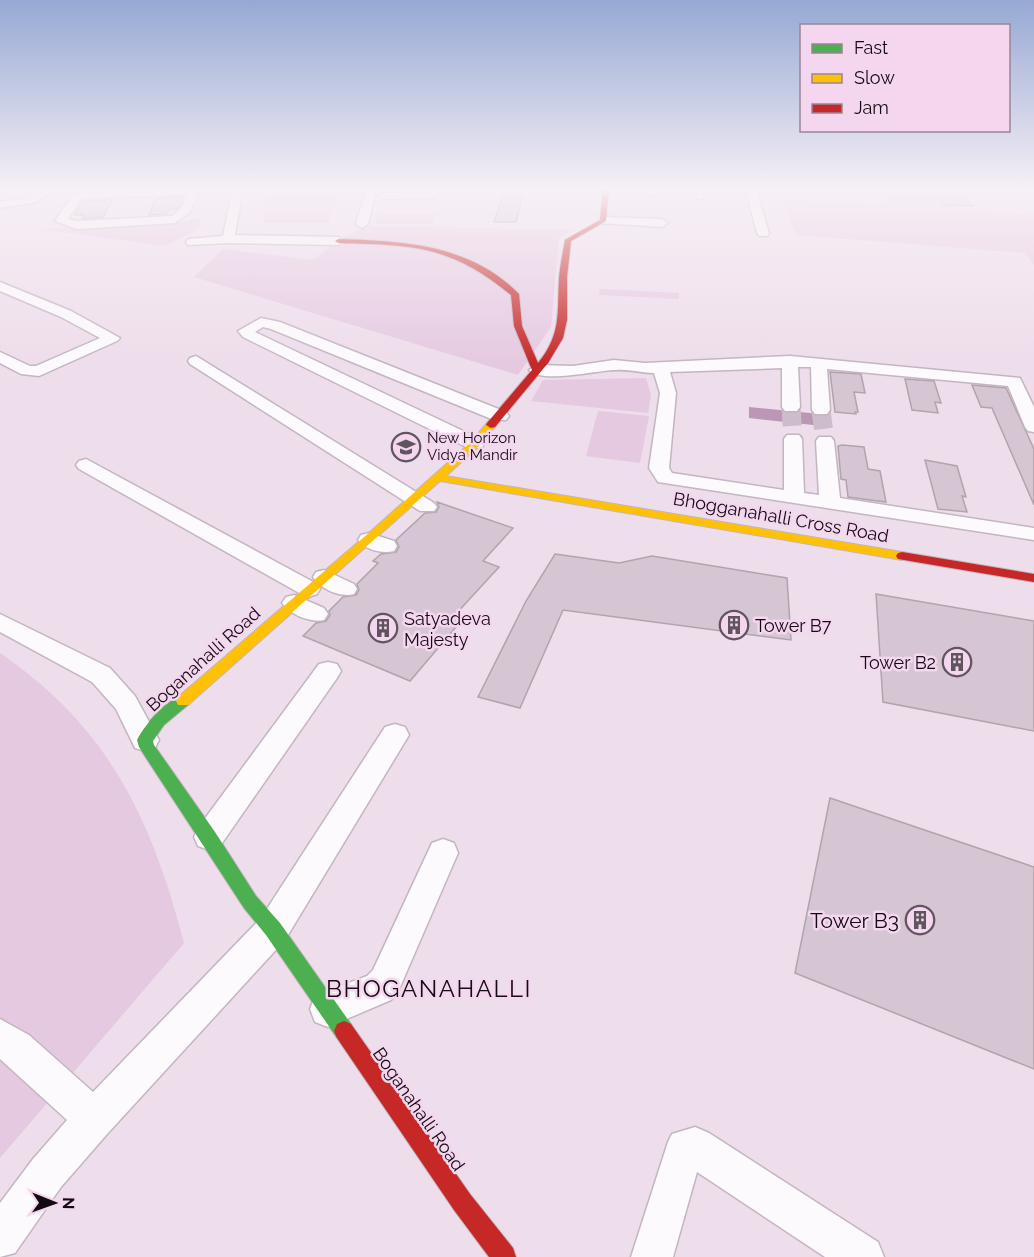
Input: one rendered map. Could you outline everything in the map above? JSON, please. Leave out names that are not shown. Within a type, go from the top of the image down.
[{"type":"street","points":[[297,253],[306,246]]},
{"type":"street","points":[[425,246],[456,255],[502,281],[515,294],[518,326],[537,370],[584,369],[594,373],[639,372],[652,368],[790,361],[1014,382],[1034,427]]},
{"type":"street","name":"Boganahalli Road","points":[[504,1257],[462,1202],[273,929],[250,902],[209,837],[147,747],[145,740],[159,720],[309,590],[377,543],[421,504],[440,477],[475,444],[500,416],[559,338],[563,320],[563,277],[567,246]]},
{"type":"street","points":[[0,286],[66,314],[112,338],[39,371],[27,371],[0,357]]},
{"type":"street","points":[[475,444],[248,334],[246,331],[261,322],[275,325],[500,416]]},
{"type":"street","points":[[196,361],[421,504]]},
{"type":"street","points":[[790,361],[791,406]]},
{"type":"street","points":[[819,363],[821,410]]},
{"type":"street","points":[[652,368],[668,393],[659,468],[664,478],[1034,534]]},
{"type":"street","points":[[792,439],[794,496]]},
{"type":"street","points":[[825,441],[830,502]]},
{"type":"street","points":[[86,465],[309,590],[346,589]]},
{"type":"street","name":"Bhogganahalli Cross Road","points":[[440,477],[1034,578]]},
{"type":"street","name":"Bhogganahalli Cross Road","points":[[523,491],[552,484],[623,495]]},
{"type":"street","points":[[309,590],[316,614]]},
{"type":"street","points":[[0,622],[102,675],[126,703],[145,740]]},
{"type":"street","points":[[209,837],[328,671]]},
{"type":"street","points":[[0,1238],[47,1173],[94,1119],[273,929],[395,735]]},
{"type":"street","points":[[328,1009],[379,988],[385,982],[443,853]]},
{"type":"street","points":[[0,1037],[16,1048],[94,1119]]},
{"type":"street","points":[[652,1257],[682,1156],[686,1148],[695,1147],[863,1257]]},
{"type":"shaded area","points":[[332,246],[558,246],[551,327],[518,375],[194,277],[223,249],[313,260]]},
{"type":"shaded area","points":[[932,246],[1034,246],[1034,265],[1025,253]]},
{"type":"shaded area","points":[[600,289],[679,293],[679,299],[599,295]]},
{"type":"shaded area","points":[[646,378],[651,395],[648,413],[531,401],[543,380]]},
{"type":"shaded area","points":[[749,407],[830,415],[832,427],[749,418]]},
{"type":"shaded area","points":[[598,411],[649,416],[640,463],[586,456]]},
{"type":"shaded area","points":[[0,653],[38,682],[70,712],[97,745],[120,779],[140,816],[157,856],[184,943],[0,1158]]},
{"type":"building","points":[[830,372],[861,374],[865,393],[854,392],[858,412],[855,412],[856,414],[835,412]]},
{"type":"building","points":[[905,379],[934,381],[941,403],[935,402],[938,413],[912,410]]},
{"type":"building","points":[[972,385],[1006,388],[1034,449],[1034,505],[992,408],[981,407]]},
{"type":"building","points":[[838,446],[864,447],[868,469],[880,471],[886,502],[848,497],[846,480],[841,479]]},
{"type":"building","points":[[925,460],[957,466],[966,497],[962,496],[967,512],[938,509]]},
{"type":"building","points":[[437,502],[513,528],[483,561],[499,567],[454,616],[462,620],[410,681],[303,636],[316,623],[326,621],[330,615],[329,611],[343,597],[356,595],[359,590],[357,584],[378,563],[373,561],[381,554],[396,552],[399,547],[396,540],[425,513],[436,512],[439,507]]},
{"type":"building","name":"Tower B7","points":[[555,554],[619,563],[652,556],[787,578],[791,640],[563,610],[520,708],[478,697],[526,601]]},
{"type":"building","name":"Tower B2","points":[[876,594],[1034,621],[1034,731],[883,702]]},
{"type":"building","name":"Tower B3","points":[[830,798],[1034,867],[1034,1069],[795,973]]},
{"type":"tunnel","points":[[791,407],[793,439]]},
{"type":"tunnel","points":[[821,410],[825,441]]},
{"type":"traffic: fast","points":[[183,701],[159,721],[145,740],[147,747],[209,837],[250,902],[273,929],[344,1031]]},
{"type":"traffic: slow","points":[[183,701],[374,535],[475,444],[491,425]]},
{"type":"traffic: slow","points":[[439,478],[902,556]]},
{"type":"traffic: jam","points":[[416,246],[453,254],[473,264],[515,294],[518,326],[537,370]]},
{"type":"traffic: jam","points":[[491,425],[545,361],[559,338],[563,320],[563,277],[567,246]]},
{"type":"traffic: jam","points":[[902,556],[1034,578]]},
{"type":"traffic: jam","points":[[344,1031],[462,1202],[504,1257]]},
{"type":"place","name":"New Horizon Vidya Mandir","points":[[406,447]]},
{"type":"place","name":"Tower B7","points":[[734,625]]},
{"type":"place","name":"Satyadeva Majesty","points":[[383,628]]},
{"type":"place","name":"Tower B2","points":[[957,662]]},
{"type":"place","name":"Tower B3","points":[[920,920]]},
{"type":"district","name":"BHOGANAHALLI","points":[[429,988]]}]
